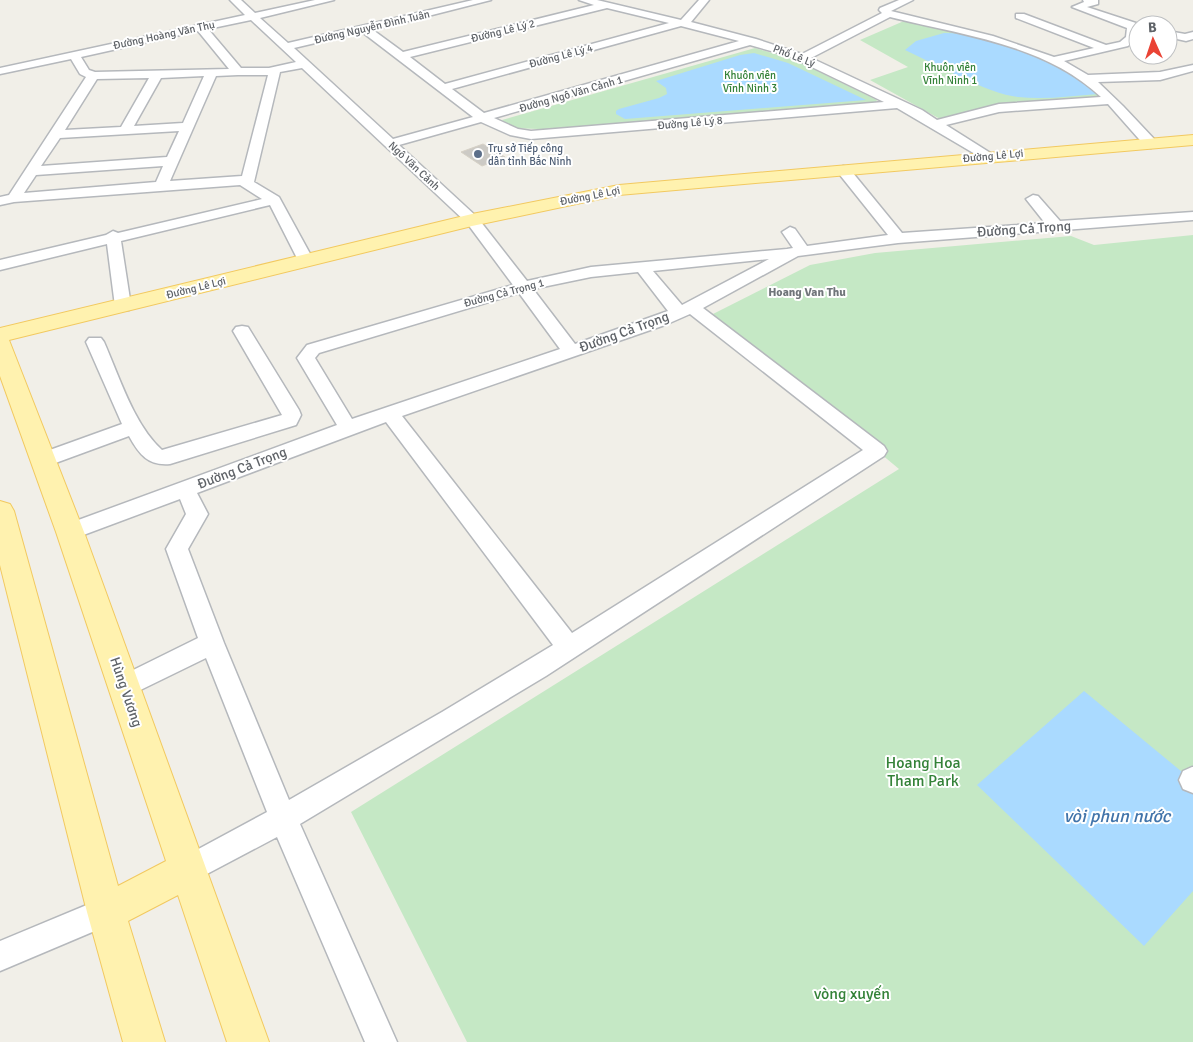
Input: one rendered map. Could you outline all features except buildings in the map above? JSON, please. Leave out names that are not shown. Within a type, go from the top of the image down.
[{"type":"main road","name":"Đường Lê Lợi","points":[[0,335],[472,220],[628,189],[987,157],[1191,142]]},
{"type":"main road","name":"Hùng Vương","points":[[0,344],[70,532],[248,1042]]},
{"type":"main road","points":[[0,511],[106,912],[144,1042]]},
{"type":"main road","points":[[106,912],[188,870]]},
{"type":"street","name":"Ngô Văn Cảnh","points":[[235,0],[472,220],[572,351]]},
{"type":"street","name":"Đường Hoàng Văn Thụ","points":[[0,71],[253,16],[295,3],[328,0]]},
{"type":"street","name":"Đường Nguyễn Đình Tuân","points":[[286,47],[486,0]]},
{"type":"street","name":"Phố Lê Lý","points":[[584,0],[752,41],[802,58],[899,104],[936,124],[987,157]]},
{"type":"street","points":[[682,23],[704,0]]},
{"type":"street","points":[[879,0],[892,9],[991,39],[1052,61],[1086,79],[1151,144]]},
{"type":"street","points":[[802,58],[908,0]]},
{"type":"street","points":[[1115,11],[1091,1],[1077,8],[1128,25]]},
{"type":"street","name":"Đường Lê Lý 2","points":[[402,56],[604,6]]},
{"type":"street","points":[[1020,16],[1107,49]]},
{"type":"street","name":"Đường Lê Lý 4","points":[[443,88],[682,23]]},
{"type":"street","points":[[200,28],[238,72]]},
{"type":"street","name":"Đường Lê Lý 8","points":[[365,29],[484,119],[515,132],[551,135],[899,104]]},
{"type":"street","name":"Đường Ngô Văn Cảnh 1","points":[[390,144],[484,119],[752,41]]},
{"type":"street","points":[[1052,61],[1107,49],[1128,41]]},
{"type":"street","points":[[172,46],[191,42]]},
{"type":"street","points":[[126,43],[132,54]]},
{"type":"street","points":[[74,54],[84,72],[93,76],[274,70],[304,64]]},
{"type":"street","points":[[125,131],[160,74],[226,58]]},
{"type":"street","points":[[1086,79],[1160,76],[1193,68]]},
{"type":"street","points":[[274,70],[247,184],[274,200],[306,261]]},
{"type":"street","points":[[161,186],[212,72]]},
{"type":"street","points":[[14,198],[93,76]]},
{"type":"street","points":[[936,124],[999,108],[1109,100]]},
{"type":"street","points":[[55,134],[187,127]]},
{"type":"street","points":[[31,171],[172,161]]},
{"type":"street","points":[[843,170],[898,238]]},
{"type":"street","points":[[0,201],[14,198],[248,180]]},
{"type":"street","points":[[1033,199],[1056,226]]},
{"type":"street","points":[[0,265],[113,236],[274,200]]},
{"type":"street","name":"Đường Cả Trọng","points":[[70,532],[348,428],[685,310],[798,252],[898,238],[1193,216]]},
{"type":"street","points":[[790,232],[798,252]]},
{"type":"street","points":[[113,236],[123,306]]},
{"type":"street","name":"Đường Cả Trọng 1","points":[[348,428],[306,358],[313,349],[522,287],[591,272],[798,252]]},
{"type":"street","points":[[188,870],[284,820],[569,648],[878,451],[685,310],[641,266]]},
{"type":"street","points":[[95,342],[133,427],[153,455],[160,458],[170,457],[289,420],[292,415],[290,410],[242,331]]},
{"type":"street","points":[[390,414],[569,648]]},
{"type":"street","points":[[43,460],[133,427]]},
{"type":"street","points":[[186,489],[197,514],[177,549],[212,643],[284,820],[381,1042]]},
{"type":"street","points":[[124,687],[212,643]]},
{"type":"street","points":[[0,956],[106,912]]},
{"type":"green space","name":"Khuôn viên Vĩnh Ninh 1","points":[[904,21],[987,38],[1103,97],[1001,106],[940,119],[870,80],[908,67],[860,40]]},
{"type":"green space","name":"Khuôn viên Vĩnh Ninh 3","points":[[755,48],[795,60],[877,100],[875,104],[564,130],[512,128],[502,120]]},
{"type":"green space","name":"Hoang Hoa Tham Park","points":[[1193,235],[1193,1042],[467,1042],[351,812],[899,469],[713,314],[810,265],[875,253],[1071,236],[1094,245]]},
{"type":"water","points":[[944,33],[965,34],[1006,43],[1064,70],[1098,94],[1038,98],[1006,95],[961,77],[905,50],[916,41]]},
{"type":"water","points":[[754,53],[788,63],[866,100],[625,119],[616,114],[616,111],[619,109],[667,94],[666,88],[656,81],[740,55]]},
{"type":"water","name":"vòi phun nước","points":[[1084,691],[1193,781],[1193,891],[1144,946],[977,785]]},
{"type":"place","name":"Trụ sở Tiếp công dân tỉnh Bắc Ninh","points":[[478,154]]},
{"type":"district","name":"Hoang Van Thu","points":[[807,292]]},
{"type":"park label","name":"vòng xuyến","points":[[852,994]]}]
